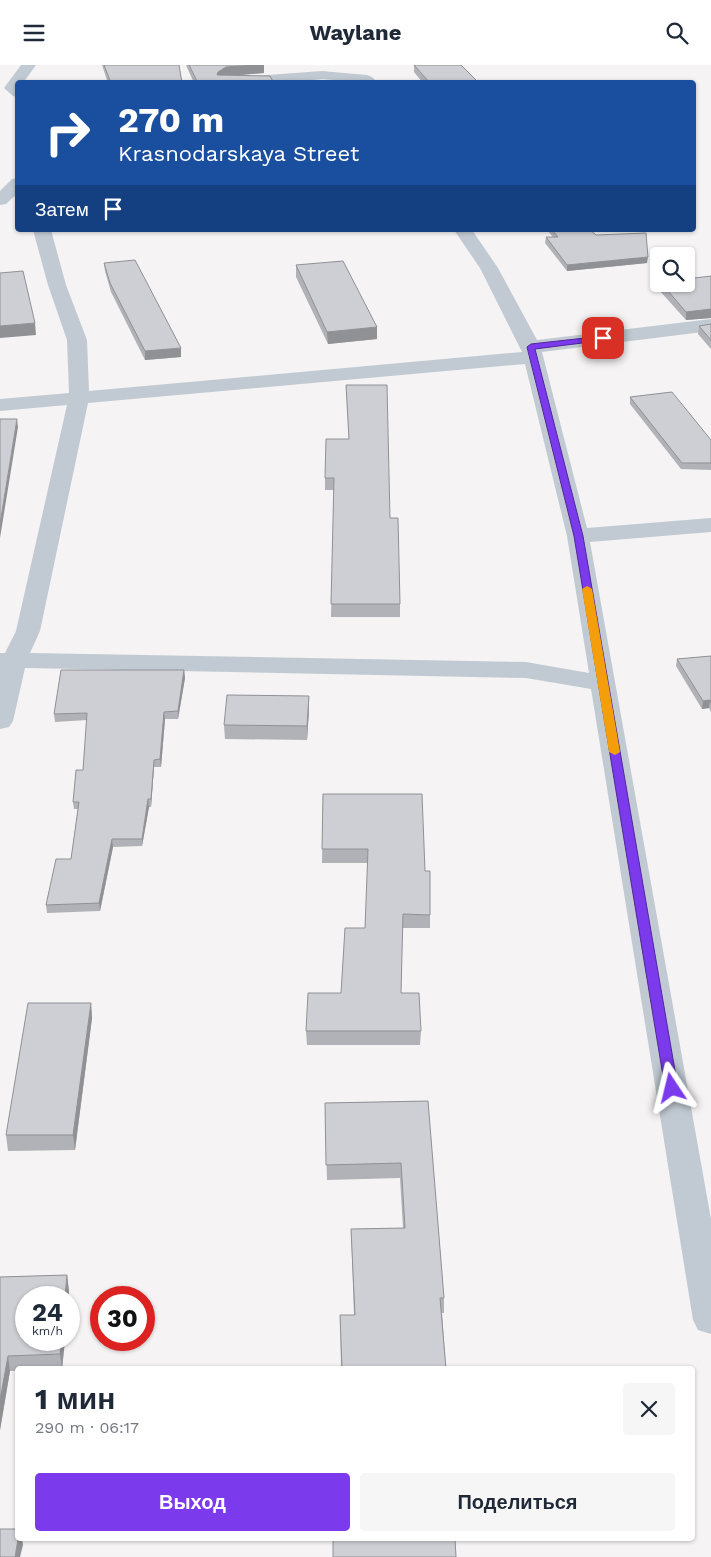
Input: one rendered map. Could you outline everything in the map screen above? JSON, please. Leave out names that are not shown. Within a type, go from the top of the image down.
[{"type":"street","points":[[17,80],[29,65]]},
{"type":"street","points":[[359,65],[367,80]]},
{"type":"street","points":[[262,80],[322,75],[360,80]]},
{"type":"street","points":[[0,200],[15,186]]},
{"type":"street","points":[[0,721],[7,660],[28,631],[79,397],[77,340],[57,285],[43,232]]},
{"type":"street","points":[[464,232],[489,268],[532,352],[578,536],[711,1320]]},
{"type":"street","points":[[0,405],[532,352],[711,325]]},
{"type":"street","points":[[578,536],[711,525]]},
{"type":"street","points":[[7,660],[526,670],[603,683]]},
{"type":"building","points":[[104,65],[179,65],[182,80],[110,80]]},
{"type":"building","points":[[189,65],[254,65],[226,67],[218,72],[217,75],[270,76],[272,80],[196,80]]},
{"type":"building","points":[[414,65],[461,65],[476,80],[427,80]]},
{"type":"building","points":[[554,232],[592,232],[596,235],[646,233],[648,257],[567,265],[546,237],[558,237]]},
{"type":"building","points":[[135,260],[181,348],[145,351],[110,283],[104,263]]},
{"type":"building","points":[[343,261],[377,327],[327,332],[296,265]]},
{"type":"building","points":[[23,271],[35,323],[0,326],[0,273]]},
{"type":"building","points":[[711,276],[711,309],[686,312],[669,292],[695,292],[695,278]]},
{"type":"building","points":[[711,324],[711,340],[699,326]]},
{"type":"building","points":[[346,385],[387,385],[390,518],[398,518],[400,604],[331,604],[334,478],[325,478],[326,439],[349,439]]},
{"type":"building","points":[[672,392],[711,440],[711,463],[682,463],[630,397]]},
{"type":"building","points":[[0,419],[17,419],[0,524]]},
{"type":"building","points":[[711,656],[711,703],[710,700],[703,701],[677,659]]},
{"type":"building","points":[[61,670],[184,670],[178,711],[164,712],[160,759],[154,760],[151,799],[148,799],[142,839],[112,839],[99,903],[46,905],[56,859],[71,859],[79,802],[73,802],[76,770],[83,770],[87,713],[54,714]]},
{"type":"building","points":[[227,695],[309,696],[307,726],[224,725]]},
{"type":"building","points":[[323,794],[422,794],[425,871],[430,871],[430,915],[403,914],[401,993],[419,993],[421,1031],[306,1031],[308,993],[341,993],[345,928],[365,928],[368,849],[322,849]]},
{"type":"building","points":[[28,1003],[91,1003],[73,1135],[6,1135]]},
{"type":"building","points":[[428,1101],[444,1298],[440,1298],[446,1366],[342,1366],[340,1315],[355,1315],[351,1229],[405,1228],[401,1163],[326,1165],[325,1103]]},
{"type":"building","points":[[67,1275],[66,1286],[15,1286],[15,1351],[60,1351],[60,1354],[8,1356],[0,1400],[0,1277]]},
{"type":"building","points":[[0,1529],[15,1529],[15,1541],[18,1541],[15,1557],[0,1557]]},
{"type":"building","points":[[333,1541],[455,1541],[456,1557],[333,1557]]},
{"type":"slow traffic","points":[[587,589],[615,752]]},
{"type":"route","points":[[603,338],[531,347],[578,536],[672,1088]]}]
